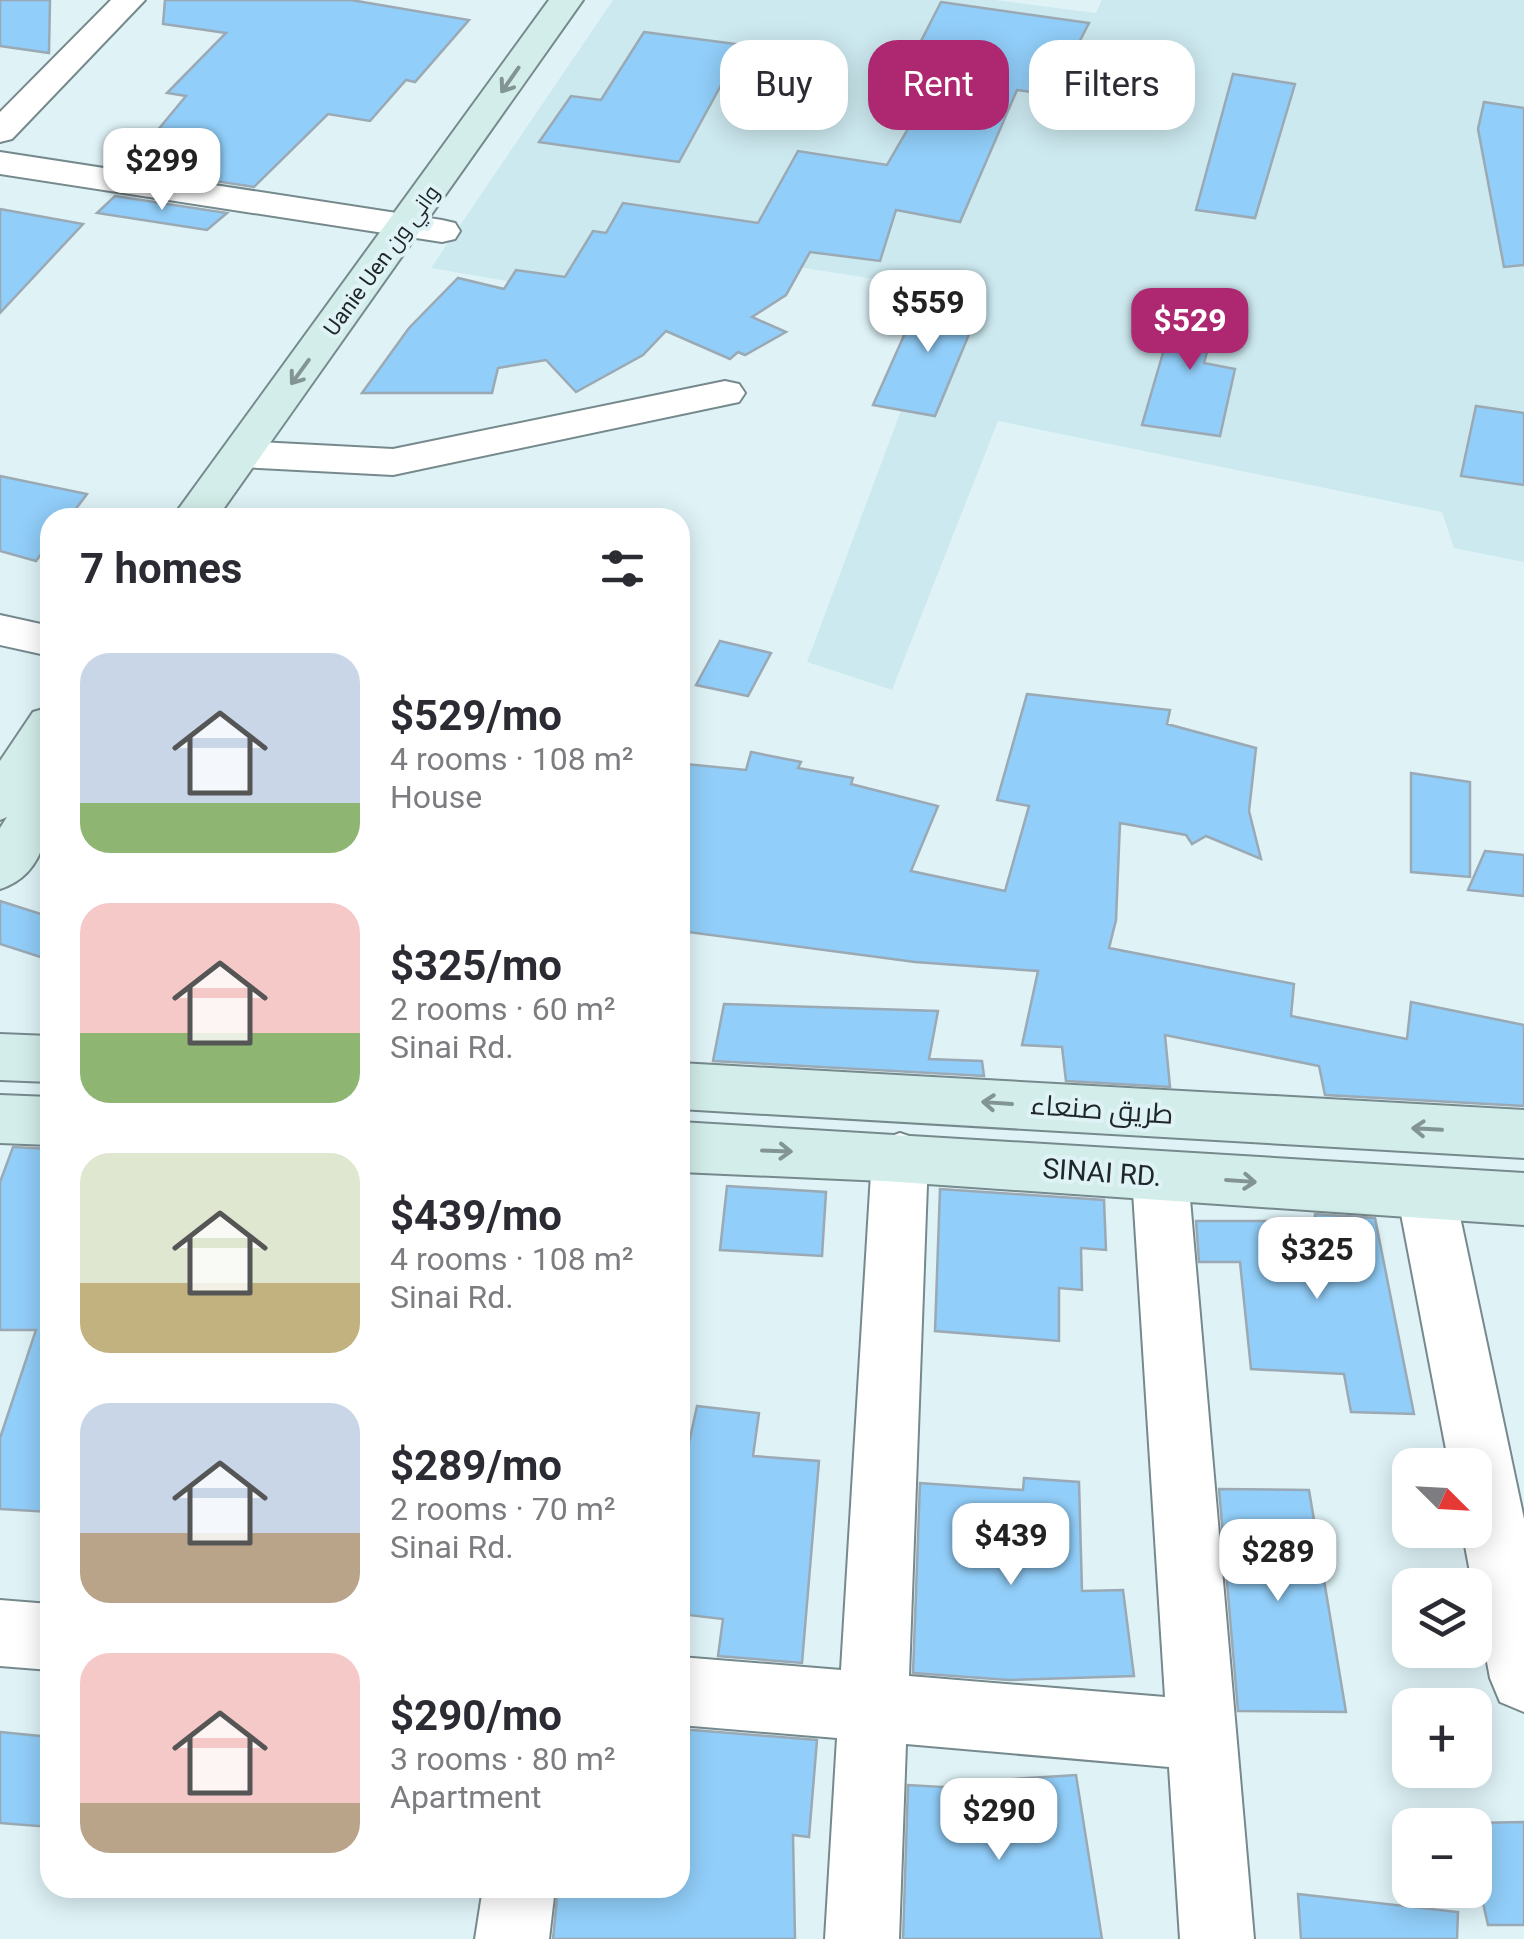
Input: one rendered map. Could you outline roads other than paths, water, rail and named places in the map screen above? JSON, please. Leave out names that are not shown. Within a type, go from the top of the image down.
[{"type":"street","points":[[0,132],[129,0]]},
{"type":"street","name":"Uanie Uen واني ون","points":[[205,508],[261,456],[580,5]]},
{"type":"street","points":[[0,162],[424,229]]},
{"type":"street","points":[[261,456],[392,462],[725,393]]},
{"type":"street","name":"Uanie Uen واني ون","points":[[243,508],[261,456]]},
{"type":"street","points":[[0,630],[40,638]]},
{"type":"street","points":[[0,801],[40,739]]},
{"type":"street","points":[[0,869],[40,809]]},
{"type":"street","points":[[0,1056],[40,1058]]},
{"type":"street","name":"طريق صنعاء","points":[[690,1087],[1524,1134]]},
{"type":"street","points":[[0,1119],[40,1121]]},
{"type":"street","name":"SINAI RD.","points":[[690,1147],[900,1157],[1524,1200]]},
{"type":"street","points":[[862,1939],[900,1157]]},
{"type":"street","points":[[1160,1176],[1217,1939]]},
{"type":"street","points":[[1426,1193],[1524,1678]]},
{"type":"street","points":[[0,1633],[40,1636]]},
{"type":"street","points":[[690,1691],[1202,1735]]},
{"type":"street","points":[[512,1939],[518,1898]]}]
